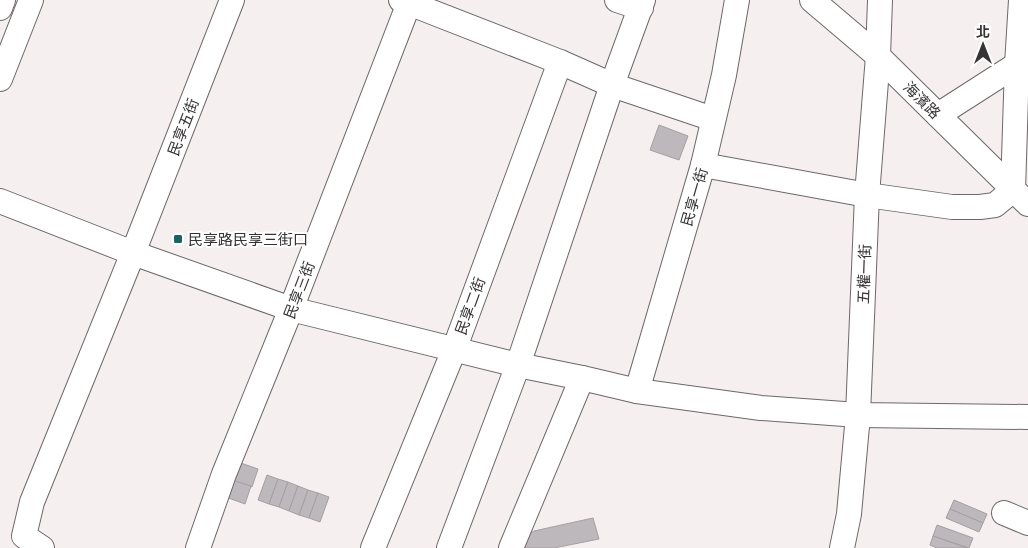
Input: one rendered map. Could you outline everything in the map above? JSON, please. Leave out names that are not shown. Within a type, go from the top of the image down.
[{"type":"street","points":[[0,8],[3,0]]},
{"type":"street","points":[[0,79],[31,0]]},
{"type":"street","name":"民享五街","points":[[42,548],[24,536],[32,502],[133,253],[232,0]]},
{"type":"street","points":[[449,548],[518,365],[612,85],[642,4],[617,0]]},
{"type":"street","name":"民享一街","points":[[637,391],[703,165],[724,75],[737,0]]},
{"type":"street","name":"海濱路","points":[[812,0],[878,56],[1020,197]]},
{"type":"street","name":"五權一街","points":[[842,548],[849,514],[858,414],[867,195],[878,56],[880,0]]},
{"type":"street","points":[[703,165],[867,195],[952,207],[995,206],[1020,197],[1021,0]]},
{"type":"street","points":[[405,2],[560,62],[612,85],[713,119]]},
{"type":"street","name":"民享三街","points":[[198,548],[224,474],[291,310],[405,2]]},
{"type":"street","points":[[938,115],[1022,61]]},
{"type":"street","name":"民享二街","points":[[373,548],[454,350],[560,62]]},
{"type":"street","points":[[0,201],[133,253],[291,310],[518,365],[637,391],[761,408],[858,414],[1028,417]]},
{"type":"street","points":[[512,548],[582,378]]},
{"type":"street","points":[[1004,513],[1028,523]]},
{"type":"building","points":[[659,125],[688,136],[679,160],[650,150]]},
{"type":"building","points":[[235,461],[258,469],[252,487],[229,479]]},
{"type":"building","points":[[267,475],[278,479],[269,504],[258,500]]},
{"type":"building","points":[[229,479],[251,486],[245,504],[223,496]]},
{"type":"building","points":[[278,479],[288,482],[279,507],[269,504]]},
{"type":"building","points":[[288,482],[298,486],[289,511],[279,507]]},
{"type":"building","points":[[298,486],[308,490],[299,515],[289,511]]},
{"type":"building","points":[[308,490],[318,493],[309,518],[299,515]]},
{"type":"building","points":[[318,493],[329,497],[320,522],[309,518]]},
{"type":"building","points":[[954,500],[987,514],[983,523],[950,509]]},
{"type":"building","points":[[950,509],[983,523],[979,532],[946,518]]},
{"type":"building","points":[[593,518],[599,539],[554,548],[524,548],[528,535],[534,531]]},
{"type":"building","points":[[937,525],[973,538],[969,548],[933,536]]},
{"type":"building","points":[[933,536],[967,548],[937,548],[930,545]]},
{"type":"place","name":"民享路民享三街口","points":[[178,239]]}]
